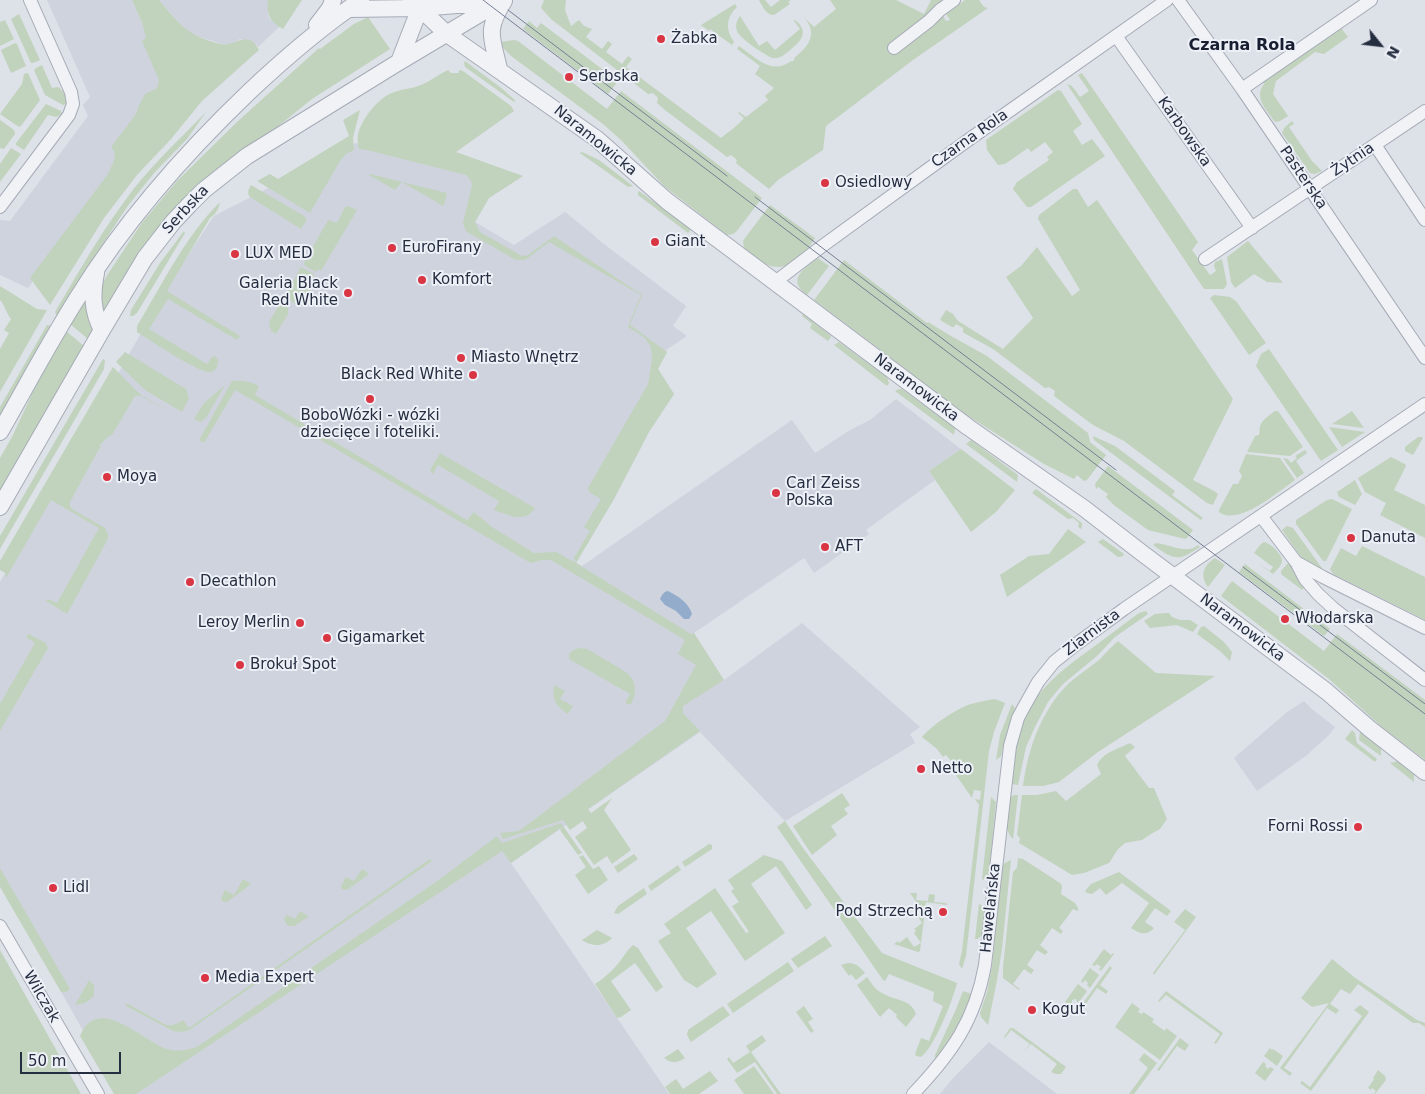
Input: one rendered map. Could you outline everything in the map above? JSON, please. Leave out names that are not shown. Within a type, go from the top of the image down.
[{"type":"street","points":[[0,207],[69,115],[73,104],[71,92],[30,0]]},
{"type":"street","points":[[293,52],[324,16],[333,0]]},
{"type":"street","points":[[894,48],[954,0]]},
{"type":"street","name":"Czarna Rola","points":[[775,282],[963,143],[1166,0]]},
{"type":"street","name":"Pasterska","points":[[1178,0],[1242,90],[1425,358]]},
{"type":"street","points":[[1242,90],[1371,0]]},
{"type":"street","points":[[0,432],[61,324],[97,268],[140,208],[168,174],[234,106],[293,52],[354,5],[418,3],[457,5],[501,2],[491,30],[499,69]]},
{"type":"street","name":"Serbska","points":[[0,507],[150,251],[173,222],[204,190],[246,156],[398,62],[501,2]]},
{"type":"street","points":[[398,62],[418,3]]},
{"type":"street","name":"Naramowicka","points":[[418,3],[447,34],[597,139],[667,201],[968,427],[1085,509],[1326,690],[1370,730],[1425,772]]},
{"type":"street","name":"Karbowska","points":[[1116,36],[1252,228]]},
{"type":"street","name":"Żytnia","points":[[1205,259],[1425,111]]},
{"type":"street","points":[[1376,145],[1425,220]]},
{"type":"street","points":[[97,268],[93,300],[97,320],[102,330]]},
{"type":"street","points":[[1173,576],[1425,404]]},
{"type":"street","points":[[1261,516],[1296,562],[1305,579],[1318,594],[1333,608],[1425,680]]},
{"type":"street","points":[[1296,562],[1425,628]]},
{"type":"street","name":"Ziarnista","points":[[1025,705],[1038,682],[1054,662],[1106,622],[1173,576]]},
{"type":"street","name":"Hawelańska","points":[[912,1094],[937,1067],[957,1040],[969,1019],[981,985],[987,948],[1008,754],[1013,732],[1025,705]]},
{"type":"street","name":"Wilczak","points":[[0,926],[98,1094]]},
{"type":"shaded area","points":[[47,0],[132,0],[161,77],[161,93],[111,175],[28,288],[0,275],[0,220],[10,221],[88,116],[83,105],[90,97]]},
{"type":"shaded area","points":[[159,0],[268,0],[269,18],[279,27],[258,47],[256,44],[240,39],[231,44],[222,44],[194,35],[186,30]]},
{"type":"shaded area","points":[[356,143],[440,163],[523,176],[489,198],[475,222],[514,245],[565,212],[596,238],[686,306],[673,326],[687,336],[666,350],[667,352],[658,369],[674,394],[649,432],[614,499],[576,563],[582,566],[792,420],[815,453],[850,430],[870,420],[896,399],[961,449],[929,471],[935,480],[866,530],[869,534],[814,573],[804,558],[694,633],[724,680],[802,623],[920,727],[910,734],[915,743],[785,821],[700,732],[511,863],[669,1094],[119,1094],[0,884],[0,582],[166,289],[214,216]]},
{"type":"shaded area","points":[[1304,701],[1335,727],[1307,755],[1257,791],[1234,758],[1287,712]]},
{"type":"shaded area","points":[[989,1042],[1057,1094],[940,1094]]},
{"type":"green space","points":[[132,0],[159,0],[179,23],[192,33],[209,41],[226,44],[246,39],[251,40],[259,50],[202,101],[171,139],[137,175],[104,218],[50,305],[30,278],[108,174],[115,157],[111,147],[136,114],[145,94],[157,88],[159,80],[142,41],[146,37]]},
{"type":"green space","points":[[268,0],[302,0],[283,29],[272,21],[268,9]]},
{"type":"green space","points":[[544,0],[566,0],[565,10],[571,26],[579,20],[584,26],[592,29],[586,37],[602,49],[608,41],[612,44],[606,52],[622,64],[628,56],[632,59],[626,67],[721,138],[744,118],[739,112],[746,117],[768,100],[765,96],[774,88],[755,74],[760,66],[737,49],[739,46],[757,60],[770,66],[777,67],[792,62],[810,40],[811,30],[805,18],[814,27],[836,9],[830,0],[896,0],[924,14],[931,0],[945,0],[900,51],[943,16],[946,21],[950,20],[946,14],[965,0],[979,0],[984,7],[988,8],[913,60],[826,126],[823,150],[778,180],[769,189],[737,164],[737,160],[731,155],[727,157],[665,110],[657,103],[658,98],[653,93],[648,94],[551,19],[541,8]]},
{"type":"green space","points":[[759,0],[765,0],[771,7],[780,0],[791,0],[788,2],[790,4],[774,15],[771,15],[763,8]]},
{"type":"green space","points":[[735,4],[737,7],[733,11],[728,24],[729,33],[734,42],[732,45],[710,29],[709,31],[701,25]]},
{"type":"green space","points":[[19,14],[40,60],[33,63],[31,63],[11,19]]},
{"type":"green space","points":[[740,16],[759,46],[767,41],[775,50],[800,29],[795,20],[802,28],[802,36],[798,43],[784,55],[772,58],[739,34],[736,25]]},
{"type":"green space","points":[[368,17],[390,49],[312,99],[276,128],[242,151],[104,313],[99,307],[102,284],[141,224],[177,181],[237,122],[319,48],[354,24]]},
{"type":"green space","points":[[5,20],[14,39],[0,46],[0,22]]},
{"type":"green space","points":[[529,21],[537,28],[541,23],[618,81],[608,94],[523,29]]},
{"type":"green space","points":[[1341,28],[1348,37],[1324,54],[1315,52],[1276,81],[1273,94],[1288,116],[1275,122],[1262,104],[1260,94],[1263,82]]},
{"type":"green space","points":[[518,41],[607,109],[621,91],[762,198],[736,232],[727,235],[664,186],[622,141],[603,124],[511,56],[500,42]]},
{"type":"green space","points":[[15,43],[26,66],[11,73],[1,50]]},
{"type":"green space","points":[[465,61],[500,87],[515,100],[514,102],[465,67]]},
{"type":"green space","points":[[42,65],[52,88],[58,87],[64,92],[66,104],[63,105],[45,95],[34,70]]},
{"type":"green space","points":[[448,70],[451,73],[459,73],[459,70],[463,71],[511,106],[514,111],[456,152],[523,176],[489,198],[475,222],[480,232],[522,256],[528,255],[554,236],[642,295],[630,325],[667,352],[658,369],[674,394],[649,432],[614,499],[576,563],[574,558],[590,531],[584,527],[601,499],[589,492],[588,488],[648,384],[652,359],[651,347],[644,337],[628,327],[641,295],[549,242],[525,260],[516,260],[467,232],[465,229],[463,223],[472,185],[466,175],[359,149],[358,134],[360,128],[371,110],[381,100],[395,92],[428,82]]},
{"type":"green space","points":[[28,73],[40,100],[19,127],[0,114],[22,84],[24,74]]},
{"type":"green space","points":[[1082,73],[1198,242],[1192,250],[1210,275],[1216,271],[1215,262],[1222,259],[1227,284],[1224,289],[1204,289],[1067,84],[1072,86],[1080,97],[1089,91],[1078,75]]},
{"type":"green space","points":[[1058,90],[1061,91],[1082,124],[1073,131],[1082,145],[1092,139],[1105,156],[1031,207],[1027,207],[1013,189],[1017,182],[1049,160],[1047,157],[1053,152],[1045,142],[1031,152],[1028,148],[1005,164],[998,165],[987,150],[986,140]]},
{"type":"green space","points":[[46,104],[61,111],[62,114],[56,117],[48,115],[24,150],[16,145],[16,143]]},
{"type":"green space","points":[[360,110],[353,138],[354,150],[346,154],[340,161],[310,213],[257,181],[270,174],[278,179],[349,136],[343,120]]},
{"type":"green space","points":[[206,112],[187,139],[154,173],[127,207],[91,262],[58,318],[55,312],[114,215],[153,167]]},
{"type":"green space","points":[[0,120],[14,130],[15,134],[4,149],[0,148]]},
{"type":"green space","points":[[1292,121],[1294,124],[1289,127],[1312,161],[1322,171],[1315,174],[1310,173],[1282,133],[1284,128]]},
{"type":"green space","points":[[11,148],[21,154],[0,182],[0,164]]},
{"type":"green space","points":[[582,152],[599,160],[633,186],[628,187],[580,153]]},
{"type":"green space","points":[[370,174],[447,193],[444,205],[402,182],[395,190]]},
{"type":"green space","points":[[251,185],[304,216],[307,219],[301,229],[250,197],[248,191]]},
{"type":"green space","points":[[1073,189],[1077,189],[1088,207],[1097,200],[1233,399],[1193,480],[1218,494],[1213,505],[1207,503],[1124,441],[1093,425],[1054,396],[1055,391],[1049,387],[1045,388],[993,349],[964,333],[963,328],[956,324],[952,327],[940,320],[946,310],[953,314],[958,321],[1003,349],[1033,318],[1006,277],[1021,266],[1037,247],[1072,296],[1080,290],[1038,219],[1039,215]]},
{"type":"green space","points":[[639,191],[690,228],[690,231],[688,233],[638,195]]},
{"type":"green space","points":[[220,202],[217,211],[210,218],[167,291],[240,336],[237,340],[168,299],[149,329],[207,364],[215,356],[218,360],[217,366],[214,371],[210,372],[185,362],[137,332],[137,326],[185,245]]},
{"type":"green space","points":[[770,205],[815,238],[808,249],[785,266],[773,267],[768,265],[744,248],[743,241]]},
{"type":"green space","points":[[347,206],[357,210],[321,271],[318,269],[316,272],[304,265],[328,220],[337,223]]},
{"type":"green space","points":[[184,231],[185,233],[137,313],[130,316],[131,310],[160,263]]},
{"type":"green space","points":[[1248,241],[1283,283],[1267,282],[1254,274],[1235,288],[1231,282],[1227,257]]},
{"type":"green space","points":[[818,258],[829,266],[807,295],[798,284],[799,275]]},
{"type":"green space","points":[[844,260],[927,323],[987,356],[1088,433],[1090,442],[1106,455],[1087,480],[1084,481],[1077,475],[1074,479],[1044,464],[965,414],[814,300]]},
{"type":"green space","points":[[301,267],[314,274],[313,276],[317,279],[301,307],[285,298],[285,296]]},
{"type":"green space","points":[[0,286],[37,309],[47,310],[0,392],[0,349],[9,333],[4,330],[11,319],[0,300]]},
{"type":"green space","points":[[1214,295],[1230,297],[1236,301],[1266,343],[1249,355],[1210,298]]},
{"type":"green space","points":[[85,300],[87,300],[94,330],[88,339],[70,324]]},
{"type":"green space","points":[[282,303],[288,306],[288,314],[276,334],[271,331],[269,322],[278,305]]},
{"type":"green space","points":[[803,314],[830,335],[831,337],[828,341],[810,328],[812,324],[802,316]]},
{"type":"green space","points":[[47,325],[53,326],[0,418],[0,407]]},
{"type":"green space","points":[[66,331],[84,346],[0,493],[0,458],[40,377]]},
{"type":"green space","points":[[839,342],[887,377],[889,383],[887,386],[834,345]]},
{"type":"green space","points":[[1269,349],[1338,450],[1321,461],[1256,366],[1261,354]]},
{"type":"green space","points":[[125,352],[186,389],[189,398],[182,412],[145,390],[116,362]]},
{"type":"green space","points":[[103,359],[105,360],[104,369],[0,549],[0,536]]},
{"type":"green space","points":[[113,367],[141,395],[173,414],[141,396],[135,396],[112,435],[99,446],[101,448],[70,502],[70,506],[105,528],[108,539],[67,614],[46,601],[48,599],[57,603],[99,528],[51,500],[6,578],[5,573],[0,570],[0,561]]},
{"type":"green space","points":[[232,381],[252,383],[259,386],[255,395],[467,520],[474,512],[492,527],[534,553],[556,552],[691,634],[694,633],[724,680],[683,706],[683,713],[700,731],[588,809],[591,813],[612,798],[604,810],[631,850],[612,864],[607,856],[594,865],[575,837],[587,828],[583,821],[570,830],[563,820],[503,839],[500,833],[519,831],[665,721],[696,665],[678,654],[685,640],[551,560],[529,562],[235,390],[204,443],[199,440]]},
{"type":"green space","points":[[225,385],[206,418],[200,422],[194,419],[204,403]]},
{"type":"green space","points":[[902,389],[954,427],[954,435],[895,391]]},
{"type":"green space","points":[[1275,411],[1278,411],[1303,447],[1290,456],[1247,452],[1255,436],[1259,435],[1262,422]]},
{"type":"green space","points":[[1352,411],[1364,428],[1332,424]]},
{"type":"green space","points":[[1329,427],[1365,432],[1342,447]]},
{"type":"green space","points":[[1093,436],[1115,446],[1175,491],[1172,495],[1203,518],[1201,520],[1194,515],[1094,440]]},
{"type":"green space","points":[[1418,437],[1423,438],[1413,455],[1405,451],[1405,447]]},
{"type":"green space","points":[[971,440],[1018,475],[1017,482],[966,444]]},
{"type":"green space","points":[[961,449],[1015,490],[996,512],[971,532],[929,471]]},
{"type":"green space","points":[[1305,450],[1307,453],[1296,461],[1304,473],[1297,478],[1283,458],[1288,459],[1291,463],[1297,458],[1295,456]]},
{"type":"green space","points":[[440,453],[535,508],[531,513],[521,517],[510,516],[494,510],[499,501],[438,465],[433,474],[430,470]]},
{"type":"green space","points":[[1246,454],[1280,458],[1295,480],[1269,499],[1247,511],[1237,515],[1227,515],[1219,512],[1233,484],[1238,484],[1242,476],[1239,471]]},
{"type":"green space","points":[[1391,457],[1406,466],[1394,490],[1425,505],[1425,538],[1380,515],[1386,503],[1365,492],[1358,478]]},
{"type":"green space","points":[[1108,466],[1193,530],[1187,538],[1148,530],[1115,506],[1106,497],[1108,494],[1098,487],[1096,489],[1095,484]]},
{"type":"green space","points":[[1355,480],[1362,494],[1355,505],[1339,497],[1337,492]]},
{"type":"green space","points":[[1036,489],[1082,523],[1081,529],[1078,527],[1079,523],[1073,518],[1068,519],[1032,493]]},
{"type":"green space","points":[[1332,499],[1352,509],[1326,561],[1323,561],[1296,524],[1296,520],[1327,500]]},
{"type":"green space","points":[[1287,526],[1293,528],[1327,575],[1307,563],[1301,557],[1282,530]]},
{"type":"green space","points":[[1068,529],[1086,542],[1007,597],[1000,575],[1029,556],[1049,554]]},
{"type":"green space","points":[[1103,539],[1124,554],[1123,556],[1118,557],[1098,542]]},
{"type":"green space","points":[[1264,542],[1280,554],[1282,560],[1273,574],[1259,564],[1270,571],[1273,567],[1254,553]]},
{"type":"green space","points":[[1156,543],[1183,549],[1194,548],[1198,545],[1200,547],[1186,555],[1176,557],[1166,554],[1153,545]]},
{"type":"green space","points":[[1362,546],[1425,577],[1425,620],[1333,574],[1330,569],[1341,548],[1356,556]]},
{"type":"green space","points":[[1215,558],[1225,565],[1208,587],[1203,574],[1208,564]]},
{"type":"green space","points":[[1289,562],[1306,585],[1302,590],[1281,574],[1281,571]]},
{"type":"green space","points":[[1245,564],[1330,629],[1324,636],[1239,572]]},
{"type":"green space","points":[[1232,581],[1324,651],[1337,634],[1425,700],[1425,760],[1383,728],[1329,679],[1221,596]]},
{"type":"green space","points":[[1146,611],[1148,614],[1115,637],[1097,656],[1063,684],[1048,702],[1026,747],[1018,785],[1012,784],[1019,734],[1026,714],[1033,702],[1050,682],[1070,664],[1139,613]]},
{"type":"green space","points":[[1169,613],[1172,617],[1180,620],[1190,620],[1198,625],[1193,632],[1177,625],[1150,628],[1144,621],[1155,614]]},
{"type":"green space","points":[[1204,626],[1224,642],[1232,652],[1230,661],[1197,634],[1201,627]]},
{"type":"green space","points":[[29,634],[46,643],[48,648],[0,731],[0,704],[35,643],[26,637]]},
{"type":"green space","points":[[1118,641],[1156,673],[1215,676],[1098,752],[1059,782],[1043,786],[1023,786],[1032,745],[1050,706],[1068,684],[1099,660]]},
{"type":"green space","points":[[580,648],[587,649],[629,675],[635,686],[635,695],[631,704],[625,703],[630,694],[569,659],[569,654],[572,651]]},
{"type":"green space","points":[[554,685],[565,691],[560,699],[573,706],[568,714],[556,702]]},
{"type":"green space","points":[[995,699],[1005,703],[989,751],[966,956],[962,969],[959,964],[979,805],[975,799],[980,800],[981,791],[974,790],[972,798],[949,765],[952,762],[946,755],[943,757],[937,749],[922,737],[952,713],[971,704]]},
{"type":"green space","points":[[1012,704],[1015,708],[1001,756],[996,760],[1000,735]]},
{"type":"green space","points":[[1352,730],[1355,733],[1357,743],[1377,759],[1375,762],[1345,739]]},
{"type":"green space","points":[[1360,732],[1381,748],[1381,756],[1359,740]]},
{"type":"green space","points":[[1130,743],[1135,747],[1125,756],[1149,788],[1154,788],[1167,819],[1160,829],[1142,840],[1125,843],[1118,849],[1109,863],[1084,873],[1072,875],[1019,843],[1020,838],[1017,835],[1022,795],[1037,795],[1056,791],[1066,801],[1101,774],[1097,765],[1103,757],[1111,751]]},
{"type":"green space","points":[[1398,761],[1414,774],[1414,782],[1390,763]]},
{"type":"green space","points":[[842,793],[850,805],[844,809],[848,814],[831,826],[837,835],[812,855],[793,826]]},
{"type":"green space","points":[[1018,795],[1013,839],[1007,830],[1006,820],[1009,798]]},
{"type":"green space","points":[[991,797],[996,802],[989,874],[983,880],[982,879]]},
{"type":"green space","points":[[785,821],[882,953],[957,983],[952,1000],[937,1034],[932,1044],[921,1057],[915,1054],[921,1038],[929,1041],[943,1006],[933,1001],[934,992],[889,974],[885,981],[883,980],[777,827]]},
{"type":"green space","points":[[561,823],[582,853],[578,855],[560,830],[562,827],[511,863],[502,851],[136,1094],[114,1094],[80,1036],[88,1024],[98,1019],[109,1019],[121,1023],[167,1049],[182,1050],[197,1047],[440,879],[497,836],[502,843]]},
{"type":"green space","points":[[709,844],[712,845],[712,849],[685,867],[682,862]]},
{"type":"green space","points":[[634,854],[638,859],[618,873],[614,867]]},
{"type":"green space","points":[[583,855],[593,869],[599,866],[608,880],[588,894],[575,875],[586,867],[579,857]]},
{"type":"green space","points":[[764,855],[782,861],[812,905],[806,910],[776,866],[751,884],[785,933],[745,961],[711,911],[686,928],[717,974],[697,988],[684,980],[658,941],[671,933],[664,924],[715,888],[746,933],[749,932],[732,906],[739,902],[731,891],[734,889],[728,880]]},
{"type":"green space","points":[[1018,858],[1023,859],[1060,883],[1062,886],[1061,894],[1075,903],[1078,908],[1078,911],[1073,909],[1059,928],[1063,931],[1061,934],[1052,928],[1040,945],[1048,952],[1045,955],[1037,950],[1027,965],[1034,970],[1031,974],[1024,969],[1013,984],[1019,990],[1003,978],[1013,872],[1017,868]]},
{"type":"green space","points":[[430,859],[432,861],[191,1029],[183,1032],[173,1031],[126,1006],[128,1004],[166,1025],[175,1024],[183,1020],[189,1028]]},
{"type":"green space","points":[[1011,860],[1002,949],[988,1025],[980,1013],[987,992],[992,966],[1002,866]]},
{"type":"green space","points":[[678,865],[681,870],[651,891],[648,886]]},
{"type":"green space","points":[[0,868],[70,989],[66,992],[61,992],[0,887]]},
{"type":"green space","points":[[362,869],[369,874],[347,890],[342,889],[341,886],[346,877],[354,881]]},
{"type":"green space","points":[[1119,872],[1171,911],[1167,916],[1155,908],[1145,922],[1154,928],[1151,931],[1140,933],[1131,928],[1149,903],[1122,883],[1106,895],[1100,888],[1092,894],[1085,891],[1091,884]]},
{"type":"green space","points":[[243,879],[251,884],[227,902],[223,902],[221,898],[225,890],[234,895]]},
{"type":"green space","points":[[644,888],[647,894],[618,914],[614,913],[618,906]]},
{"type":"green space","points":[[910,893],[917,893],[916,900],[928,901],[929,894],[935,895],[934,902],[946,903],[947,905],[926,902],[921,943],[914,933],[916,931],[914,929],[922,923],[912,907],[917,903]]},
{"type":"green space","points":[[979,904],[986,911],[983,935],[975,939]]},
{"type":"green space","points":[[1185,909],[1196,917],[1154,975],[1153,973],[1185,930],[1174,922]]},
{"type":"green space","points":[[300,911],[308,917],[294,926],[288,926],[284,920],[286,915],[295,919]]},
{"type":"green space","points":[[597,930],[612,938],[598,945],[582,940]]},
{"type":"green space","points":[[825,936],[832,946],[798,968],[791,959]]},
{"type":"green space","points":[[907,937],[914,947],[921,943],[920,951],[918,952],[894,944]]},
{"type":"green space","points":[[633,945],[638,948],[663,987],[656,992],[635,963],[611,981],[631,1010],[617,1018],[595,984],[612,970]]},
{"type":"green space","points":[[1104,949],[1111,955],[1114,954],[1101,971],[1099,969],[1101,967],[1097,964],[1095,966],[1092,965]]},
{"type":"green space","points":[[0,950],[81,1094],[0,1094]]},
{"type":"green space","points":[[1332,959],[1354,977],[1417,1020],[1425,1023],[1425,1027],[1419,1023],[1413,1023],[1358,984],[1350,994],[1341,989],[1330,1004],[1339,1010],[1336,1014],[1327,1008],[1284,1068],[1292,1073],[1290,1076],[1280,1068],[1329,1003],[1312,1007],[1301,998]]},
{"type":"green space","points":[[788,962],[794,971],[733,1013],[727,1004]]},
{"type":"green space","points":[[848,963],[858,966],[865,973],[856,980],[851,974],[849,976],[841,965]]},
{"type":"green space","points":[[1110,966],[1112,968],[1100,985],[1108,991],[1106,994],[1097,988],[1085,1005],[1083,1003]]},
{"type":"green space","points":[[1090,968],[1099,975],[1090,988],[1085,980],[1083,983],[1081,981]]},
{"type":"green space","points":[[867,977],[879,991],[907,1003],[914,1009],[916,1014],[906,1027],[889,1008],[880,1017],[857,985]]},
{"type":"green space","points":[[89,980],[94,985],[94,996],[85,1003],[75,1005]]},
{"type":"green space","points":[[1078,984],[1087,991],[1079,1002],[1076,999],[1072,1000],[1072,1003],[1067,1004],[1065,1002]]},
{"type":"green space","points":[[963,991],[972,994],[953,1038],[935,1059],[935,1055]]},
{"type":"green space","points":[[1166,991],[1223,1033],[1216,1044],[1214,1043],[1220,1034],[1166,995],[1158,1001]]},
{"type":"green space","points":[[1132,1003],[1140,1009],[1138,1012],[1142,1014],[1143,1012],[1154,1019],[1152,1022],[1165,1031],[1166,1028],[1177,1036],[1160,1060],[1115,1027]]},
{"type":"green space","points":[[1360,1005],[1369,1012],[1311,1091],[1300,1083],[1302,1081],[1310,1087],[1362,1016],[1354,1010]]},
{"type":"green space","points":[[723,1006],[730,1015],[691,1042],[687,1035],[688,1030]]},
{"type":"green space","points":[[804,1006],[813,1019],[808,1022],[814,1031],[811,1033],[796,1012]]},
{"type":"green space","points":[[1010,1028],[1013,1028],[1066,1067],[1061,1074],[1051,1072],[1057,1064],[1031,1044],[1024,1052],[1030,1044],[1011,1030],[1005,1038]]},
{"type":"green space","points":[[762,1035],[766,1041],[751,1052],[781,1094],[777,1094],[755,1062],[737,1073],[727,1059],[729,1057],[733,1063],[750,1052],[746,1046]]},
{"type":"green space","points":[[1180,1038],[1189,1045],[1185,1051],[1177,1046],[1159,1071],[1157,1070]]},
{"type":"green space","points":[[1270,1048],[1283,1056],[1277,1066],[1264,1056]]},
{"type":"green space","points":[[678,1049],[685,1058],[675,1062],[664,1058]]},
{"type":"green space","points":[[1144,1053],[1157,1063],[1134,1094],[1129,1094],[1148,1068],[1139,1060]]},
{"type":"green space","points":[[1263,1062],[1268,1069],[1270,1067],[1274,1069],[1265,1081],[1255,1073]]},
{"type":"green space","points":[[754,1066],[774,1094],[744,1094],[734,1080]]},
{"type":"green space","points":[[1378,1070],[1385,1076],[1386,1080],[1375,1094],[1376,1091],[1368,1088]]},
{"type":"green space","points":[[710,1071],[718,1081],[699,1094],[670,1094],[665,1087],[676,1079],[683,1089]]},
{"type":"water","points":[[668,591],[686,603],[692,614],[689,619],[684,619],[660,599]]},
{"type":"tram line","points":[[483,0],[1425,714]]},
{"type":"tram line","points":[[508,10],[727,176]]},
{"type":"tram line","points":[[755,197],[1116,470]]},
{"type":"tram line","points":[[1243,567],[1425,704]]},
{"type":"place","name":"Żabka","points":[[661,39]]},
{"type":"place","name":"Serbska","points":[[569,77]]},
{"type":"place","name":"Osiedlowy","points":[[825,183]]},
{"type":"place","name":"Giant","points":[[655,242]]},
{"type":"place","name":"EuroFirany","points":[[392,248]]},
{"type":"place","name":"LUX MED","points":[[235,254]]},
{"type":"place","name":"Komfort","points":[[422,280]]},
{"type":"place","name":"Galeria Black Red White","points":[[348,293]]},
{"type":"place","name":"Miasto Wnętrz","points":[[461,358]]},
{"type":"place","name":"Black Red White","points":[[473,375]]},
{"type":"place","name":"BoboWózki - wózki dziecięce i foteliki.","points":[[370,399]]},
{"type":"place","name":"Moya","points":[[107,477]]},
{"type":"place","name":"Carl Zeiss Polska","points":[[776,493]]},
{"type":"place","name":"Danuta","points":[[1351,538]]},
{"type":"place","name":"AFT","points":[[825,547]]},
{"type":"place","name":"Decathlon","points":[[190,582]]},
{"type":"place","name":"Włodarska","points":[[1285,619]]},
{"type":"place","name":"Leroy Merlin","points":[[300,623]]},
{"type":"place","name":"Gigamarket","points":[[327,638]]},
{"type":"place","name":"Brokuł Spot","points":[[240,665]]},
{"type":"place","name":"Netto","points":[[921,769]]},
{"type":"place","name":"Forni Rossi","points":[[1358,827]]},
{"type":"place","name":"Lidl","points":[[53,888]]},
{"type":"place","name":"Pod Strzechą","points":[[943,912]]},
{"type":"place","name":"Media Expert","points":[[205,978]]},
{"type":"place","name":"Kogut","points":[[1032,1010]]},
{"type":"district","name":"Czarna Rola","points":[[1242,46]]}]
